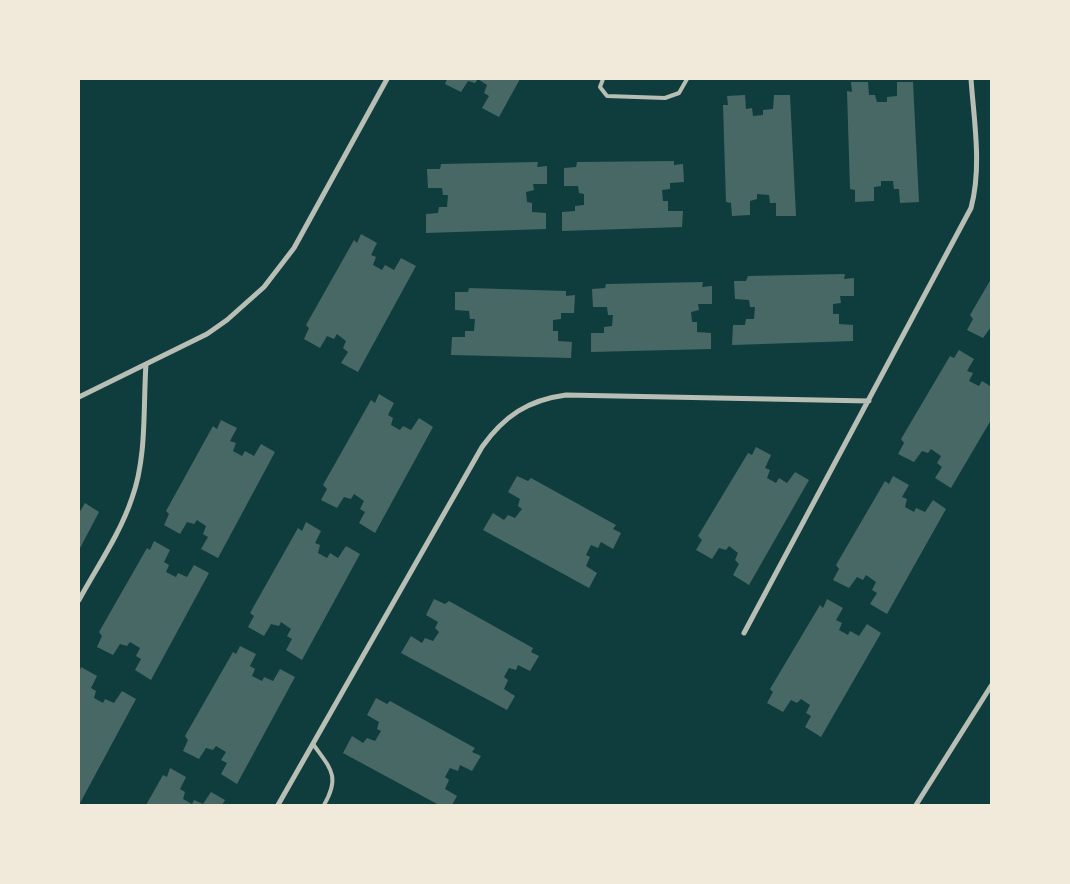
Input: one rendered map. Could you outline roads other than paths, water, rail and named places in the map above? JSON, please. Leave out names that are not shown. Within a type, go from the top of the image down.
[{"type":"street","points":[[79,397],[207,334],[227,320],[264,287],[294,248],[387,79]]},
{"type":"street","points":[[744,633],[971,208],[976,192],[977,174],[971,79]]},
{"type":"street","points":[[79,600],[125,516],[133,497],[141,456],[146,364]]},
{"type":"street","points":[[278,805],[482,447],[494,430],[520,408],[545,398],[566,395],[869,401]]},
{"type":"street","points":[[916,805],[991,686]]},
{"type":"lane","points":[[603,79],[600,87],[607,96],[665,98],[679,93],[684,88],[687,79]]},
{"type":"lane","points":[[313,744],[331,768],[333,776],[332,790],[324,805]]}]
